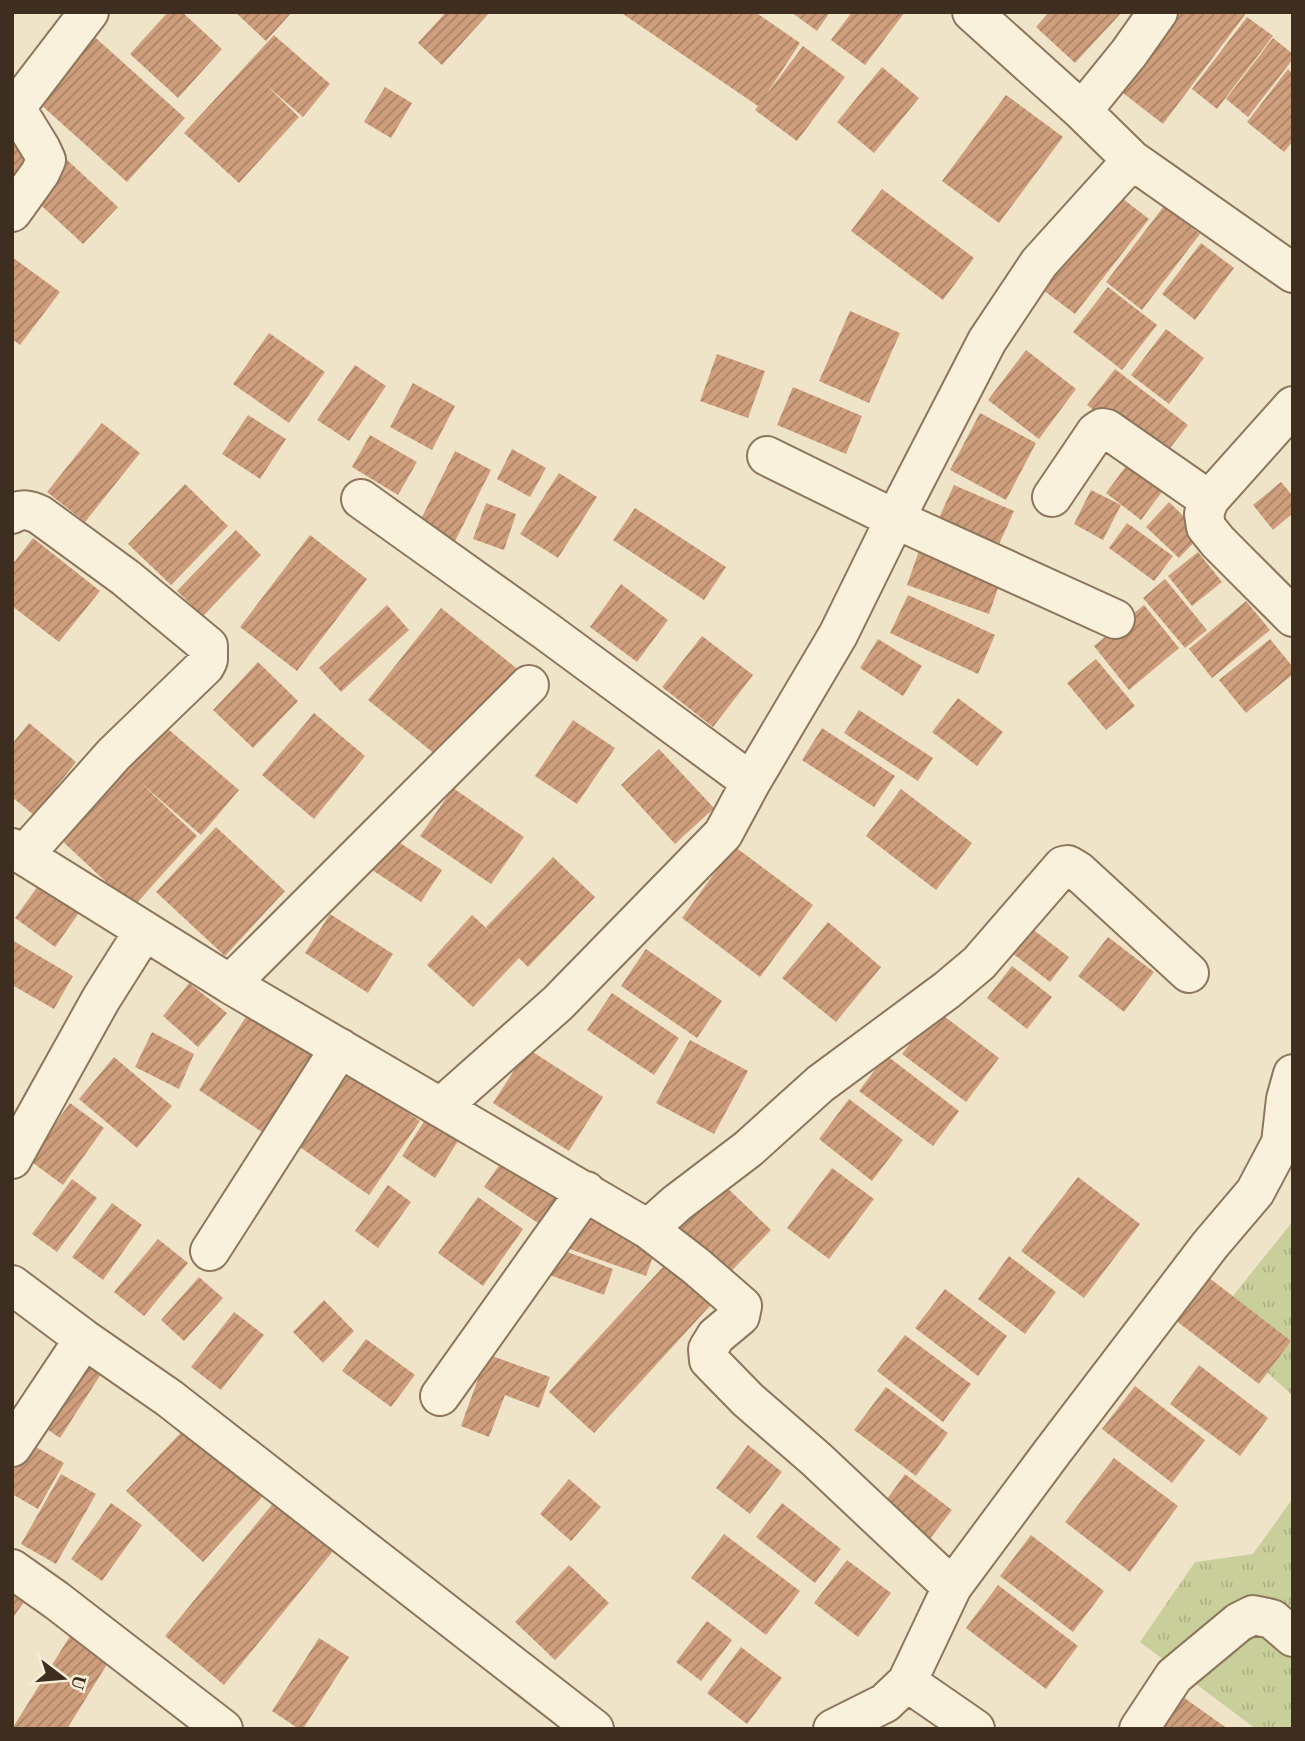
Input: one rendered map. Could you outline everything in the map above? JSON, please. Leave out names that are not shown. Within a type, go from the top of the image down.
[{"type":"street","points":[[12,212],[46,160],[17,106],[89,12]]},
{"type":"street","points":[[972,12],[1132,160],[1293,273]]},
{"type":"street","points":[[1082,111],[1158,12]]},
{"type":"street","points":[[441,1107],[558,1003],[723,835],[751,782],[838,635],[987,341],[1039,263],[1132,160]]},
{"type":"street","points":[[1293,406],[1209,500],[1204,514],[1206,527],[1218,542],[1293,617]]},
{"type":"street","points":[[1052,497],[1096,432],[1102,428],[1209,500]]},
{"type":"street","points":[[766,456],[895,519],[1115,619]]},
{"type":"street","points":[[361,499],[751,782]]},
{"type":"street","points":[[12,514],[30,510],[40,515],[126,578],[208,646],[205,666],[18,852],[230,984],[649,1229],[742,1306],[740,1316],[716,1336],[708,1349],[709,1360],[748,1400],[816,1459],[952,1587]]},
{"type":"street","points":[[230,984],[529,685]]},
{"type":"street","points":[[649,1229],[677,1203],[748,1149],[820,1084],[947,990],[978,962],[1063,866],[1068,865],[1078,871],[1189,973]]},
{"type":"street","points":[[12,1159],[101,999],[144,931]]},
{"type":"street","points":[[210,1251],[340,1048]]},
{"type":"street","points":[[834,1729],[885,1703],[907,1682],[952,1587],[1177,1288],[1255,1192],[1281,1143],[1286,1099],[1293,1074]]},
{"type":"street","points":[[440,1396],[586,1191]]},
{"type":"street","points":[[12,1284],[84,1339],[169,1398],[594,1729]]},
{"type":"street","points":[[12,1447],[84,1339]]},
{"type":"street","points":[[12,1569],[223,1729]]},
{"type":"street","points":[[1139,1729],[1174,1676],[1239,1622],[1253,1615],[1272,1619],[1293,1637]]},
{"type":"street","points":[[907,1682],[975,1729]]},
{"type":"green space","points":[[1293,1221],[1293,1396],[1212,1322]]},
{"type":"green space","points":[[1293,1498],[1293,1729],[1256,1729],[1140,1642],[1195,1562],[1253,1554]]},
{"type":"building","points":[[168,12],[182,12],[222,49],[178,98],[130,54]]},
{"type":"building","points":[[235,12],[292,12],[266,41]]},
{"type":"building","points":[[446,12],[490,12],[442,65],[418,43]]},
{"type":"building","points":[[620,12],[755,12],[800,43],[766,95],[803,46],[845,77],[797,141],[755,110],[758,106]]},
{"type":"building","points":[[791,12],[830,12],[817,31]]},
{"type":"building","points":[[852,12],[905,12],[865,65],[831,40]]},
{"type":"building","points":[[1049,12],[1122,12],[1075,63],[1036,27]]},
{"type":"building","points":[[1164,12],[1247,12],[1163,124],[1110,83]]},
{"type":"building","points":[[1247,17],[1273,36],[1217,109],[1192,89]]},
{"type":"building","points":[[88,31],[185,118],[127,182],[30,95]]},
{"type":"building","points":[[274,35],[330,84],[303,117],[265,84],[299,117],[239,183],[184,133]]},
{"type":"building","points":[[1273,38],[1293,54],[1293,59],[1248,117],[1226,99]]},
{"type":"building","points":[[882,67],[919,98],[874,153],[837,122]]},
{"type":"building","points":[[1288,69],[1293,74],[1293,141],[1284,152],[1247,122]]},
{"type":"building","points":[[385,87],[412,103],[391,138],[364,122]]},
{"type":"building","points":[[1006,95],[1063,137],[999,223],[942,181]]},
{"type":"building","points":[[12,135],[41,158],[12,194]]},
{"type":"building","points":[[65,158],[118,207],[83,244],[31,196]]},
{"type":"building","points":[[1109,188],[1149,219],[1075,314],[1035,284]]},
{"type":"building","points":[[882,189],[974,258],[943,300],[851,231]]},
{"type":"building","points":[[1164,206],[1200,234],[1142,310],[1106,282]]},
{"type":"building","points":[[1201,243],[1234,268],[1195,320],[1162,294]]},
{"type":"building","points":[[12,257],[60,292],[20,345],[12,339]]},
{"type":"building","points":[[1108,287],[1157,325],[1122,370],[1073,332]]},
{"type":"building","points":[[850,311],[900,333],[869,403],[819,381]]},
{"type":"building","points":[[1166,329],[1204,358],[1169,404],[1131,375]]},
{"type":"building","points":[[269,333],[325,372],[289,423],[233,384]]},
{"type":"building","points":[[1026,350],[1076,389],[1039,439],[988,400]]},
{"type":"building","points":[[717,354],[765,371],[748,418],[700,401]]},
{"type":"building","points":[[355,365],[386,386],[349,441],[317,420]]},
{"type":"building","points":[[1115,369],[1188,425],[1160,461],[1087,405]]},
{"type":"building","points":[[413,383],[455,406],[432,450],[390,427]]},
{"type":"building","points":[[793,387],[862,416],[846,454],[777,425]]},
{"type":"building","points":[[980,413],[1036,443],[1006,500],[950,470]]},
{"type":"building","points":[[248,415],[286,439],[260,479],[222,454]]},
{"type":"building","points":[[102,423],[140,453],[85,522],[47,492]]},
{"type":"building","points":[[370,435],[417,462],[398,495],[352,467]]},
{"type":"building","points":[[512,449],[546,468],[530,497],[497,479]]},
{"type":"building","points":[[455,451],[491,470],[454,543],[418,525]]},
{"type":"building","points":[[1132,458],[1167,485],[1141,520],[1106,493]]},
{"type":"building","points":[[559,473],[597,497],[558,558],[520,534]]},
{"type":"building","points":[[1281,482],[1293,496],[1293,513],[1273,530],[1253,505]]},
{"type":"building","points":[[185,484],[228,526],[171,585],[128,544]]},
{"type":"building","points":[[954,485],[1014,511],[992,560],[932,533]]},
{"type":"building","points":[[1091,490],[1121,505],[1103,540],[1074,524]]},
{"type":"building","points":[[1169,502],[1202,534],[1179,558],[1146,527]]},
{"type":"building","points":[[486,503],[516,514],[504,550],[473,539]]},
{"type":"building","points":[[635,508],[726,567],[704,600],[613,540]]},
{"type":"building","points":[[1127,523],[1173,556],[1154,581],[1109,548]]},
{"type":"building","points":[[236,530],[261,555],[203,616],[177,591]]},
{"type":"building","points":[[310,535],[367,579],[297,671],[240,627]]},
{"type":"building","points":[[33,538],[100,591],[59,642],[12,606],[12,565]]},
{"type":"building","points":[[922,542],[1004,571],[989,614],[907,585]]},
{"type":"building","points":[[1198,552],[1222,582],[1192,606],[1168,576]]},
{"type":"building","points":[[1165,579],[1207,630],[1185,648],[1143,598]]},
{"type":"building","points":[[621,584],[668,620],[637,662],[590,627]]},
{"type":"building","points":[[908,595],[995,635],[978,674],[890,633]]},
{"type":"building","points":[[1246,601],[1270,630],[1212,678],[1189,649]]},
{"type":"building","points":[[387,605],[409,630],[341,692],[319,668]]},
{"type":"building","points":[[1144,605],[1179,648],[1129,690],[1094,646]]},
{"type":"building","points":[[441,608],[520,671],[446,763],[368,700]]},
{"type":"building","points":[[702,636],[753,675],[713,727],[662,687]]},
{"type":"building","points":[[878,639],[922,666],[903,696],[860,668]]},
{"type":"building","points":[[1270,639],[1293,667],[1293,674],[1246,713],[1219,680]]},
{"type":"building","points":[[1096,659],[1135,706],[1106,730],[1067,683]]},
{"type":"building","points":[[258,662],[298,701],[253,748],[213,710]]},
{"type":"building","points":[[958,698],[1003,732],[977,766],[932,732]]},
{"type":"building","points":[[859,710],[933,758],[918,781],[844,733]]},
{"type":"building","points":[[314,713],[365,756],[314,819],[262,775]]},
{"type":"building","points":[[573,720],[615,748],[577,804],[535,776]]},
{"type":"building","points":[[29,723],[76,762],[34,815],[12,797],[12,744]]},
{"type":"building","points":[[161,723],[239,790],[201,835],[140,782],[197,836],[133,907],[59,838]]},
{"type":"building","points":[[822,728],[895,776],[874,807],[802,760]]},
{"type":"building","points":[[659,749],[714,808],[675,844],[621,785]]},
{"type":"building","points":[[453,788],[524,837],[491,884],[420,836]]},
{"type":"building","points":[[901,789],[972,843],[936,890],[866,836]]},
{"type":"building","points":[[216,827],[285,891],[225,956],[156,892]]},
{"type":"building","points":[[386,834],[442,870],[421,902],[366,866]]},
{"type":"building","points":[[734,846],[813,905],[760,977],[682,918]]},
{"type":"building","points":[[553,857],[595,897],[528,967],[519,958],[473,1007],[427,965],[472,915],[494,935],[486,927]]},
{"type":"building","points":[[46,875],[86,903],[55,947],[15,918]]},
{"type":"building","points":[[330,914],[393,954],[368,993],[305,953]]},
{"type":"building","points":[[828,922],[881,967],[836,1022],[782,978]]},
{"type":"building","points":[[1027,925],[1069,957],[1050,982],[1008,950]]},
{"type":"building","points":[[1108,937],[1154,972],[1124,1012],[1078,976]]},
{"type":"building","points":[[12,940],[73,976],[54,1009],[12,985]]},
{"type":"building","points":[[646,949],[722,1001],[697,1038],[621,986]]},
{"type":"building","points":[[1012,966],[1052,997],[1027,1029],[987,998]]},
{"type":"building","points":[[189,983],[227,1013],[198,1047],[163,1016]]},
{"type":"building","points":[[612,993],[679,1038],[654,1075],[587,1030]]},
{"type":"building","points":[[936,1010],[999,1058],[966,1102],[902,1054]]},
{"type":"building","points":[[249,1012],[315,1056],[265,1134],[199,1090]]},
{"type":"building","points":[[152,1032],[194,1054],[179,1089],[135,1067]]},
{"type":"building","points":[[690,1040],[748,1071],[714,1134],[656,1103]]},
{"type":"building","points":[[528,1049],[603,1097],[569,1151],[493,1103]]},
{"type":"building","points":[[886,1055],[959,1111],[933,1146],[859,1091]]},
{"type":"building","points":[[114,1057],[172,1106],[137,1148],[79,1099]]},
{"type":"building","points":[[345,1069],[420,1121],[369,1195],[294,1143]]},
{"type":"building","points":[[849,1099],[903,1140],[872,1181],[819,1139]]},
{"type":"building","points":[[70,1103],[104,1128],[63,1185],[29,1160]]},
{"type":"building","points":[[430,1112],[463,1133],[435,1178],[402,1156]]},
{"type":"building","points":[[507,1154],[563,1192],[541,1225],[484,1187]]},
{"type":"building","points":[[832,1168],[874,1199],[829,1259],[787,1228]]},
{"type":"building","points":[[1078,1177],[1140,1224],[1084,1298],[1021,1251]]},
{"type":"building","points":[[72,1179],[97,1198],[57,1252],[32,1234]]},
{"type":"building","points":[[719,1180],[771,1230],[720,1283],[668,1233]]},
{"type":"building","points":[[388,1185],[411,1202],[378,1248],[355,1231]]},
{"type":"building","points":[[478,1197],[523,1229],[483,1286],[438,1253]]},
{"type":"building","points":[[112,1203],[142,1225],[103,1280],[72,1257]]},
{"type":"building","points":[[580,1211],[659,1239],[646,1276],[567,1248]]},
{"type":"building","points":[[158,1239],[188,1263],[144,1316],[114,1292]]},
{"type":"building","points":[[557,1248],[613,1269],[604,1295],[547,1274]]},
{"type":"building","points":[[1009,1256],[1056,1292],[1025,1334],[978,1299]]},
{"type":"building","points":[[672,1257],[717,1298],[594,1433],[549,1392]]},
{"type":"building","points":[[199,1277],[223,1298],[184,1341],[161,1320]]},
{"type":"building","points":[[1208,1277],[1291,1341],[1259,1384],[1175,1320]]},
{"type":"building","points":[[945,1289],[1007,1336],[978,1376],[915,1328]]},
{"type":"building","points":[[324,1300],[354,1331],[323,1363],[293,1332]]},
{"type":"building","points":[[234,1312],[264,1335],[221,1390],[191,1367]]},
{"type":"building","points":[[905,1335],[971,1384],[943,1422],[877,1371]]},
{"type":"building","points":[[366,1339],[415,1375],[391,1407],[342,1371]]},
{"type":"building","points":[[487,1354],[550,1377],[539,1408],[505,1395],[489,1437],[461,1426]]},
{"type":"building","points":[[80,1357],[103,1371],[60,1438],[38,1423]]},
{"type":"building","points":[[1199,1365],[1268,1418],[1240,1456],[1170,1404]]},
{"type":"building","points":[[1135,1386],[1205,1440],[1172,1483],[1102,1429]]},
{"type":"building","points":[[886,1387],[948,1433],[916,1476],[854,1430]]},
{"type":"building","points":[[188,1425],[264,1495],[203,1562],[126,1491]]},
{"type":"building","points":[[22,1439],[64,1463],[38,1509],[12,1494],[12,1456]]},
{"type":"building","points":[[748,1445],[782,1472],[750,1514],[716,1488]]},
{"type":"building","points":[[1114,1458],[1178,1506],[1130,1572],[1065,1522]]},
{"type":"building","points":[[61,1474],[96,1494],[56,1564],[21,1544]]},
{"type":"building","points":[[905,1474],[952,1510],[926,1544],[880,1509]]},
{"type":"building","points":[[569,1479],[601,1507],[571,1541],[540,1514]]},
{"type":"building","points":[[279,1496],[338,1545],[224,1685],[165,1636]]},
{"type":"building","points":[[111,1503],[142,1525],[102,1581],[71,1559]]},
{"type":"building","points":[[782,1503],[841,1549],[815,1583],[756,1537]]},
{"type":"building","points":[[724,1534],[800,1591],[766,1635],[691,1578]]},
{"type":"building","points":[[1031,1535],[1104,1591],[1073,1632],[1000,1576]]},
{"type":"building","points":[[847,1560],[891,1593],[858,1637],[814,1603]]},
{"type":"building","points":[[569,1565],[609,1603],[555,1660],[515,1622]]},
{"type":"building","points":[[12,1574],[33,1589],[12,1619]]},
{"type":"building","points":[[998,1585],[1078,1646],[1046,1689],[966,1628]]},
{"type":"building","points":[[707,1621],[732,1640],[701,1681],[676,1662]]},
{"type":"building","points":[[75,1628],[114,1653],[67,1729],[12,1729]]},
{"type":"building","points":[[319,1638],[349,1657],[303,1729],[299,1729],[272,1711]]},
{"type":"building","points":[[741,1647],[782,1678],[747,1724],[707,1693]]},
{"type":"building","points":[[1176,1692],[1228,1729],[1150,1729]]}]
